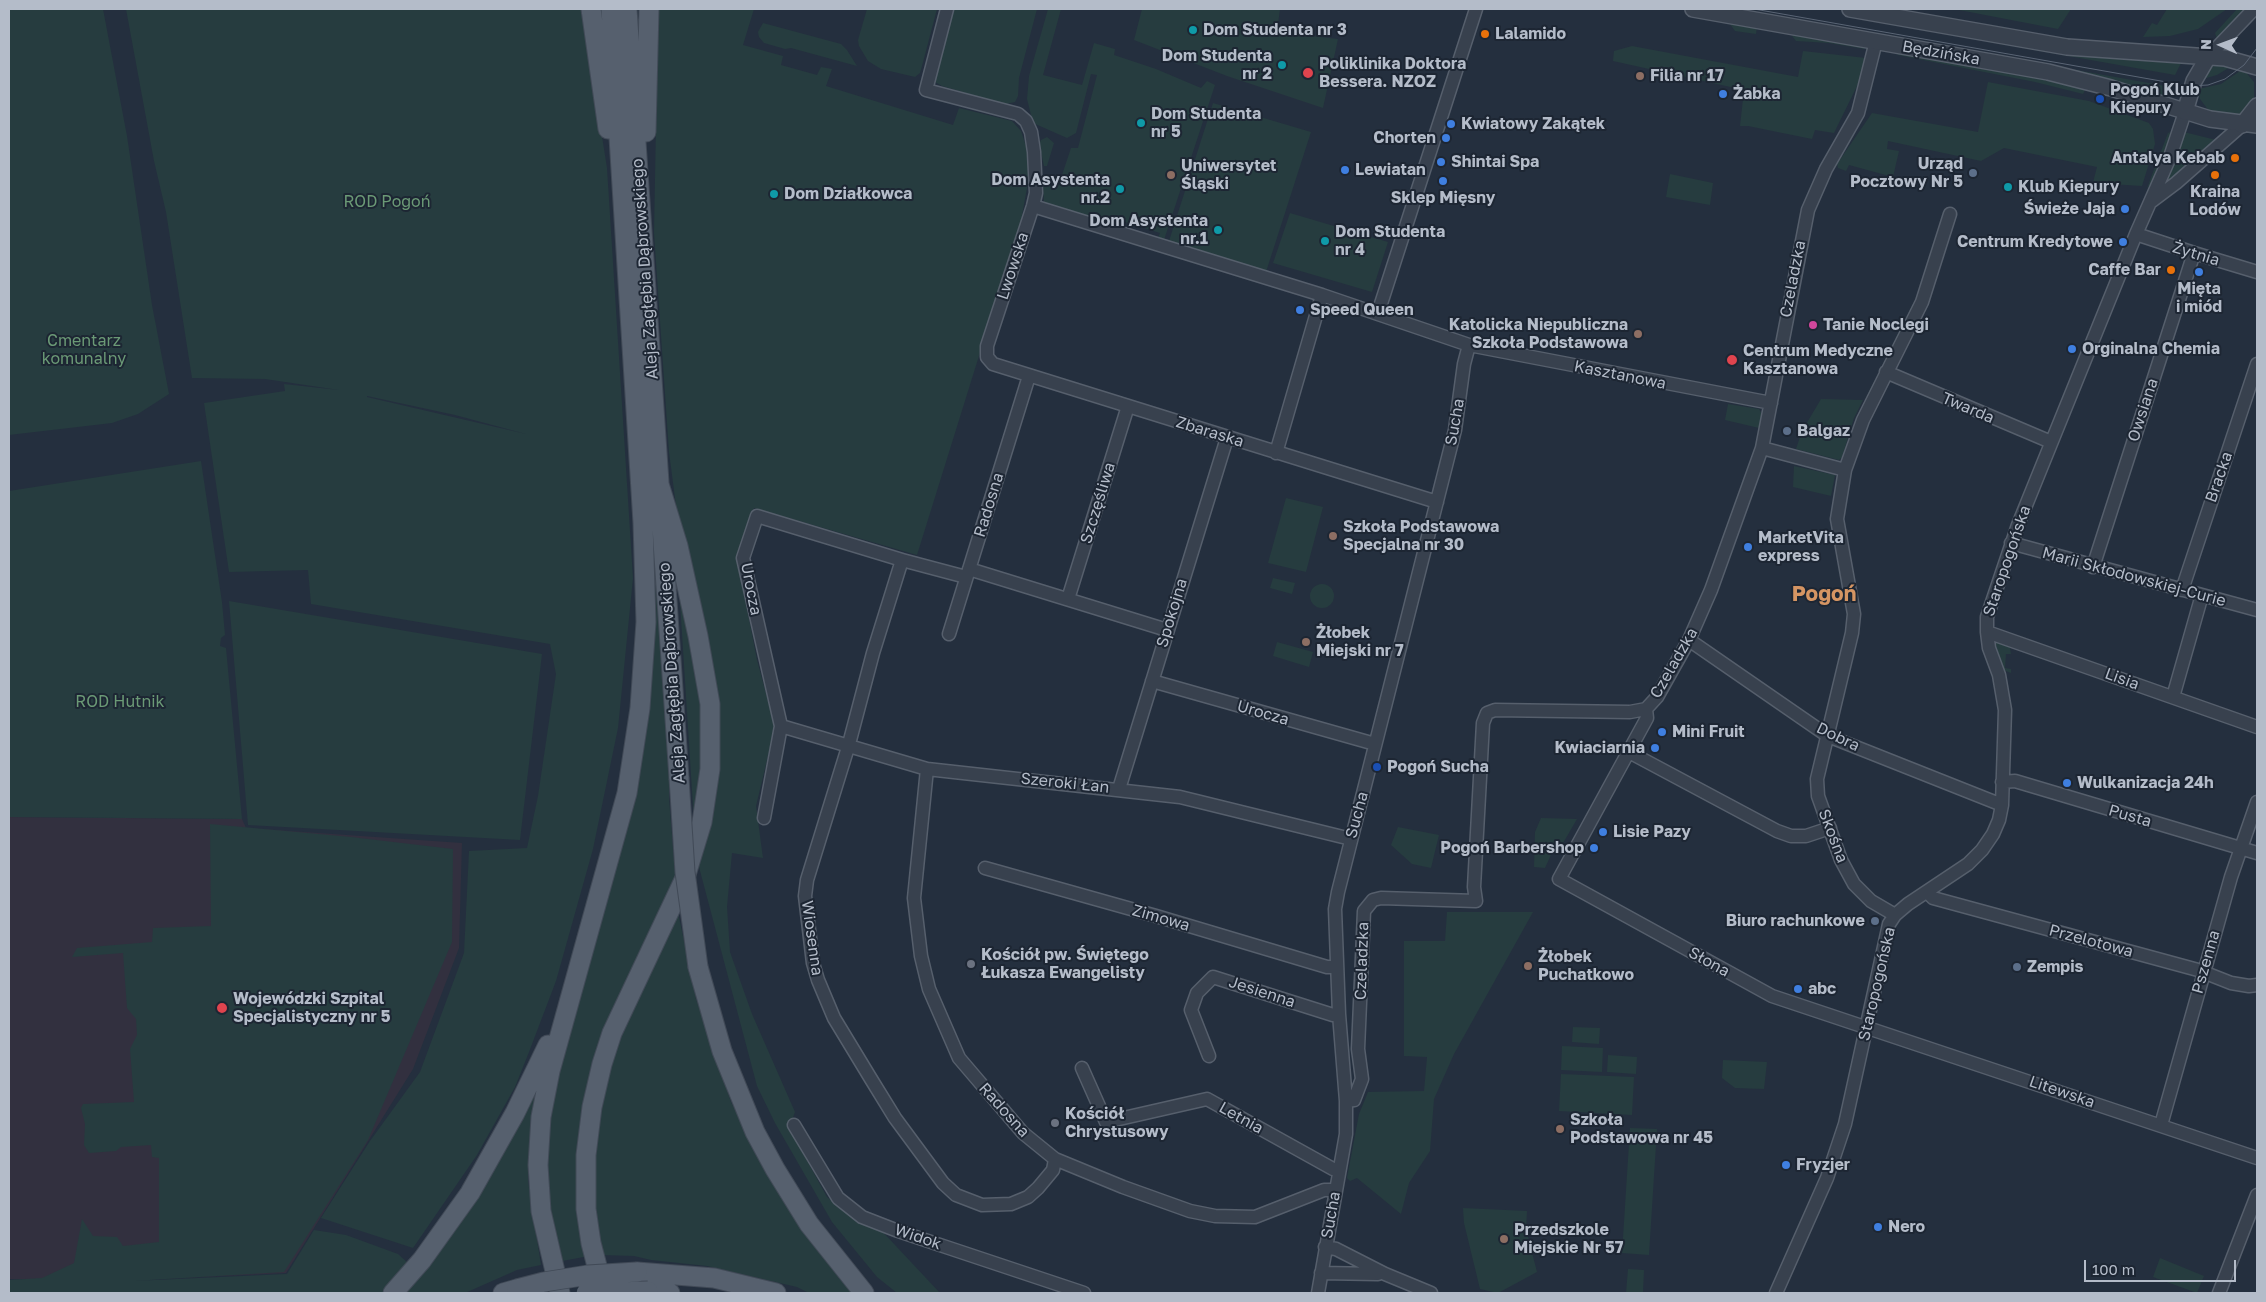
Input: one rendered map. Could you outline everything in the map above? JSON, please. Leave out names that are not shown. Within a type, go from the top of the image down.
[{"type":"main road","points":[[591,9],[602,95],[632,210]]},
{"type":"main road","name":"Aleja Zagłębia Dąbrowskiego","points":[[610,9],[660,484],[685,872],[698,967],[722,1051],[759,1140],[809,1224],[864,1293]]},
{"type":"main road","name":"Aleja Zagłębia Dąbrowskiego","points":[[560,1293],[543,1227],[538,1165],[542,1117],[548,1080],[627,793],[636,741],[643,676],[646,622],[632,210],[628,9]]},
{"type":"main road","points":[[632,210],[648,88],[649,9]]},
{"type":"main road","points":[[604,1293],[591,1243],[586,1209],[586,1155],[592,1107],[602,1064],[612,1033],[685,878],[702,822],[710,769],[710,704],[698,636],[678,546],[660,484]]},
{"type":"main road","points":[[393,1293],[422,1260],[470,1193],[533,1078],[574,987]]},
{"type":"main road","points":[[510,1291],[544,1282],[637,1272],[714,1278],[776,1293]]},
{"type":"main road","points":[[586,1293],[648,1291],[670,1293]]},
{"type":"street","name":"Lwowska","points":[[947,9],[926,90],[1018,114],[1026,122],[1031,132],[1034,152],[1036,193],[987,346],[987,357]]},
{"type":"street","points":[[1378,313],[1476,9]]},
{"type":"street","name":"Będzińska","points":[[1693,9],[2084,80],[2185,112],[2242,125],[2257,126]]},
{"type":"street","name":"Będzińska","points":[[1850,9],[2067,47],[2208,56],[2234,59],[2257,67]]},
{"type":"street","points":[[2185,112],[2194,81],[2208,56],[2254,9]]},
{"type":"street","name":"Czeladzka","points":[[1346,1101],[1354,1100],[1362,1079],[1358,1048],[1364,911],[1373,900],[1381,898],[1476,902],[1474,887],[1483,723],[1487,713],[1496,710],[1630,712],[1646,709],[1657,697],[1689,640],[1712,590],[1762,448],[1808,210],[1826,169],[1858,112],[1876,41]]},
{"type":"street","points":[[2242,125],[2257,106]]},
{"type":"street","name":"Staropogońska","points":[[1776,1293],[1827,1178],[1845,1124],[1889,924],[1895,915],[1968,864],[1982,850],[1993,834],[2002,805],[2004,700],[1986,632],[1987,618],[2011,543],[2136,234],[2170,157],[2185,112]]},
{"type":"street","name":"Staropogońska","points":[[2151,202],[2176,183],[2242,125]]},
{"type":"street","points":[[1033,206],[1322,295],[1469,344]]},
{"type":"street","name":"Skośna","points":[[1895,915],[1871,901],[1854,884],[1841,860],[1818,796],[1817,779],[1852,633],[1854,614],[1837,519],[1845,470],[1863,420],[1922,302],[1950,214]]},
{"type":"street","name":"Żytnia","points":[[2136,234],[2194,254],[2257,272]]},
{"type":"street","name":"Owsiana","points":[[2093,567],[2194,254]]},
{"type":"street","points":[[1276,453],[1322,295]]},
{"type":"street","name":"Kasztanowa","points":[[1469,344],[1621,376],[1771,403]]},
{"type":"street","name":"Sucha","points":[[1318,1293],[1346,1134],[1346,1101],[1338,1014],[1335,909],[1455,430],[1464,364],[1469,344]]},
{"type":"street","name":"Zbaraska","points":[[987,357],[993,364],[1029,376],[1437,502]]},
{"type":"street","name":"Bracka","points":[[2182,590],[2257,364]]},
{"type":"street","name":"Twarda","points":[[1886,372],[2051,442]]},
{"type":"street","name":"Radosna","points":[[949,634],[1029,376]]},
{"type":"street","name":"Szczęśliwa","points":[[1068,599],[1128,406]]},
{"type":"street","name":"Spokojna","points":[[1119,789],[1227,438]]},
{"type":"street","points":[[1762,448],[1845,470]]},
{"type":"street","name":"Urocza","points":[[764,818],[781,726],[744,558],[757,516],[902,560],[968,573],[1068,599],[1167,630]]},
{"type":"street","name":"Marii Skłodowskiej-Curie","points":[[2011,543],[2093,567],[2257,610]]},
{"type":"street","name":"Wiosenna","points":[[902,560],[873,653],[849,744],[807,880],[806,896],[813,964],[834,1018],[895,1118],[943,1183],[956,1194],[982,1205],[1011,1204],[1028,1197],[1038,1188],[1053,1170],[1055,1159]]},
{"type":"street","points":[[2173,697],[2202,595]]},
{"type":"street","name":"Lisia","points":[[1986,632],[2257,727]]},
{"type":"street","name":"Dobra","points":[[1689,640],[1828,736],[2002,805]]},
{"type":"street","name":"Urocza","points":[[1152,681],[1375,744]]},
{"type":"street","points":[[1646,709],[1647,718],[1629,752],[1777,831],[1792,836],[1806,836],[1830,828]]},
{"type":"street","name":"Szeroki Łan","points":[[781,726],[849,744],[927,769],[1180,797],[1351,839]]},
{"type":"street","name":"Słona","points":[[1629,752],[1559,879],[1762,991],[1866,1027]]},
{"type":"street","name":"Radosna","points":[[927,769],[914,898],[921,956],[929,989],[959,1058],[1023,1133],[1055,1159],[1182,1208],[1215,1216],[1255,1217],[1324,1190],[1335,1190]]},
{"type":"street","name":"Pusta","points":[[2002,782],[2015,782],[2257,853]]},
{"type":"street","name":"Pszenna","points":[[2160,1125],[2203,972],[2257,802]]},
{"type":"street","name":"Zimowa","points":[[985,868],[1326,967],[1337,967]]},
{"type":"street","name":"Przelotowa","points":[[1927,892],[1933,898],[2203,972],[2231,983],[2249,986],[2257,985]]},
{"type":"street","name":"Jesienna","points":[[1209,1056],[1192,1010],[1197,993],[1213,977],[1332,1015],[1338,1014]]},
{"type":"street","name":"Litewska","points":[[1866,1027],[2257,1158]]},
{"type":"street","name":"Letnia","points":[[1082,1068],[1106,1122],[1207,1099],[1339,1171]]},
{"type":"street","name":"Widok","points":[[794,1125],[838,1198],[862,1217],[898,1231],[1084,1293]]},
{"type":"street","points":[[2219,1293],[2256,1200]]},
{"type":"street","points":[[1325,1248],[1336,1250],[1430,1293]]},
{"type":"street","points":[[1321,1273],[1385,1274]]},
{"type":"shaded area","name":"Wojewódzki Szpital Specjalistyczny nr 5","points":[[9,817],[242,819],[246,828],[462,843],[459,948],[413,1069],[286,1273],[113,1281],[9,1279]]},
{"type":"green space","name":"Cmentarz komunalny","points":[[9,9],[103,9],[127,136],[152,305],[169,394],[138,414],[112,423],[9,435]]},
{"type":"green space","name":"ROD Pogoń","points":[[126,9],[582,9],[607,168],[633,578],[618,728],[593,849],[556,981],[529,1052],[515,1087],[477,1155],[413,1248],[321,1218],[370,1141],[420,1072],[464,953],[469,851],[527,848],[538,796],[556,674],[550,644],[311,604],[308,570],[229,572],[204,403],[285,391],[284,384],[339,390],[265,379],[192,378],[166,212],[154,161]],"holes":[[[367,396],[455,415],[526,434]]]},
{"type":"green space","points":[[654,9],[754,9],[743,45],[783,56],[781,65],[817,75],[821,67],[832,69],[826,86],[953,125],[959,108],[1012,121],[1021,131],[1028,152],[1029,177],[1021,221],[917,555],[754,508],[738,562],[757,660],[775,727],[756,806],[763,858],[732,853],[727,907],[730,952],[752,1014],[795,1112],[789,1128],[827,1197],[853,1218],[880,1229],[940,1293],[897,1293],[877,1277],[832,1222],[775,1123],[757,1086],[699,867],[716,796],[717,716],[679,529],[669,452],[654,233],[657,70]]},
{"type":"green space","points":[[867,9],[937,9],[920,73],[915,77],[881,69],[868,61],[859,46],[858,40]]},
{"type":"green space","points":[[952,9],[1037,9],[1019,78],[1018,96],[1015,102],[1006,104],[993,101],[942,86],[935,82],[934,78]]},
{"type":"green space","points":[[1048,9],[1061,9],[1043,75],[1082,85],[1094,43],[1115,49],[1114,55],[1156,69],[1201,88],[1207,81],[1215,85],[1164,240],[1158,238],[1160,233],[1112,218],[1110,223],[1044,203],[1043,185],[1060,181],[1071,148],[1078,148],[1097,75],[1091,74],[1076,133],[1067,138],[1033,123],[1027,99],[1029,76]]},
{"type":"green space","points":[[1142,9],[1280,9],[1277,32],[1338,39],[1323,108],[1227,76],[1134,40]]},
{"type":"green space","points":[[1954,9],[2071,9],[2058,29]]},
{"type":"green space","points":[[2167,9],[2227,9],[2198,29],[2170,36],[2143,37],[2152,23],[2157,25]]},
{"type":"green space","points":[[2237,9],[2245,9],[2217,39],[2215,33]]},
{"type":"green space","points":[[1727,20],[1757,26],[1756,34],[1735,31]]},
{"type":"green space","points":[[763,23],[841,44],[857,66],[791,48],[785,49],[764,43],[759,37],[758,32]]},
{"type":"green space","points":[[1901,24],[2182,61],[2175,75],[1900,26]]},
{"type":"green space","points":[[1789,32],[1862,45],[1865,49],[1829,43],[1796,41]]},
{"type":"green space","points":[[1898,38],[2171,87],[2166,99],[1898,40]]},
{"type":"green space","points":[[1632,46],[1798,77],[1803,51],[1866,58],[1860,80],[1834,133],[1815,130],[1812,139],[1740,126],[1744,90],[1613,61],[1614,51]]},
{"type":"green space","points":[[1895,52],[2059,81],[2085,90],[2083,94],[2035,82],[1898,55]]},
{"type":"green space","points":[[2224,64],[2230,67],[2217,75],[2203,79],[2211,67]]},
{"type":"green space","points":[[2243,69],[2254,82],[2254,99],[2241,115],[2236,116],[2209,111],[2200,99],[2198,89],[2221,84]]},
{"type":"green space","points":[[1988,82],[2089,101],[2149,123],[2153,129],[2155,144],[2142,186],[2110,184],[2105,188],[2091,190],[2097,167],[2004,148],[1981,161],[1888,141],[1887,149],[1899,151],[1893,177],[1849,165],[1846,171],[1838,168],[1837,164],[1872,113],[1978,132]]},
{"type":"green space","points":[[1213,103],[1311,132],[1266,272],[1169,241]]},
{"type":"green space","points":[[2171,132],[2165,155],[2152,183],[2147,188],[2168,133]]},
{"type":"green space","points":[[2184,132],[2216,140],[2163,191],[2174,157]]},
{"type":"green space","points":[[1047,137],[1054,143],[1047,166],[1044,166],[1039,144],[1041,140]]},
{"type":"green space","points":[[627,162],[669,742],[669,798],[676,885],[602,1045],[589,1256],[557,1262],[547,1204],[547,1118],[645,728]]},
{"type":"green space","points":[[1670,174],[1713,183],[1710,205],[1666,197]]},
{"type":"green space","points":[[1290,213],[1388,242],[1372,292],[1273,263]]},
{"type":"green space","points":[[1821,399],[1863,400],[1854,418],[1842,457],[1839,460],[1796,449],[1802,431]]},
{"type":"green space","points":[[1728,404],[1759,409],[1762,414],[1759,428],[1725,420]]},
{"type":"green space","name":"ROD Hutnik","points":[[201,461],[222,602],[225,635],[221,638],[220,646],[226,648],[242,819],[9,817],[9,491]]},
{"type":"green space","points":[[1794,466],[1835,475],[1831,496],[1793,487]]},
{"type":"green space","points":[[1286,498],[1323,507],[1306,572],[1268,563]]},
{"type":"green space","points":[[1273,578],[1295,583],[1292,594],[1270,588]]},
{"type":"green space","points":[[1322,584],[1327,585],[1333,591],[1333,601],[1327,607],[1322,608],[1317,607],[1311,601],[1310,596],[1311,591],[1317,585]]},
{"type":"green space","points":[[679,587],[695,645],[707,736],[694,822]]},
{"type":"green space","points":[[229,601],[542,654],[520,840],[248,825]]},
{"type":"green space","points":[[1995,641],[2008,644],[2010,648],[2011,654],[2006,654],[2005,668],[2011,669],[2011,673],[2003,670]]},
{"type":"green space","points":[[1277,642],[1313,652],[1309,667],[1273,656]]},
{"type":"green space","points":[[1541,818],[1577,819],[1562,845],[1555,846],[1545,868],[1534,867],[1535,832]]},
{"type":"green space","name":"Wojewódzki Szpital Specjalistyczny nr 5","points":[[210,824],[453,849],[452,942],[368,1140],[284,1272],[133,1281],[287,1274],[314,1230],[346,1235],[398,1254],[408,1263],[383,1293],[9,1293],[9,1280],[42,1278],[74,1263],[82,1219],[93,1236],[117,1237],[123,1246],[159,1242],[159,1158],[152,1157],[151,1145],[121,1147],[116,1151],[89,1153],[84,1145],[85,1124],[81,1108],[83,1104],[134,1102],[130,1049],[137,1035],[136,1019],[127,1008],[123,953],[72,957],[77,948],[152,942],[153,928],[211,926]]},
{"type":"green space","points":[[1398,827],[1439,835],[1431,868],[1412,864],[1391,845]]},
{"type":"green space","points":[[678,912],[696,999],[731,1102],[769,1176],[855,1293],[809,1293],[797,1287],[707,1266],[651,1260],[634,1256],[600,1255],[591,1177],[607,1066]]},
{"type":"green space","points":[[1447,912],[1533,912],[1454,1054],[1434,1099],[1430,1151],[1409,1183],[1401,1214],[1357,1178],[1350,1181],[1347,1178],[1359,1114],[1368,1092],[1424,1091],[1427,1057],[1404,1056],[1404,941],[1445,941]]},
{"type":"green space","points":[[1573,1027],[1600,1028],[1599,1044],[1572,1042]]},
{"type":"green space","points":[[1562,1046],[1603,1048],[1602,1072],[1561,1070]]},
{"type":"green space","points":[[1608,1055],[1637,1057],[1636,1074],[1607,1072]]},
{"type":"green space","points":[[1723,1060],[1767,1062],[1764,1089],[1735,1088],[1722,1078]]},
{"type":"green space","points":[[1561,1074],[1634,1077],[1632,1115],[1559,1111]]},
{"type":"green space","points":[[535,1089],[528,1181],[541,1265],[517,1270],[465,1293],[398,1293]]},
{"type":"green space","points":[[1630,1128],[1657,1129],[1649,1255],[1622,1253]]},
{"type":"green space","points":[[1463,1208],[1527,1211],[1526,1229],[1537,1272],[1498,1293],[1480,1289],[1464,1223]]},
{"type":"green space","points":[[2160,1258],[2204,1276],[2197,1293],[2153,1277]]},
{"type":"green space","points":[[1628,1269],[1644,1270],[1643,1293],[1626,1293]]},
{"type":"tram line","points":[[1754,9],[2189,86],[2208,85],[2225,79],[2244,65],[2257,48]]},
{"type":"place","name":"Dom Studenta nr 3","points":[[1193,30]]},
{"type":"place","name":"Lalamido","points":[[1485,34]]},
{"type":"place","name":"Dom Studenta nr 2","points":[[1282,65]]},
{"type":"place","name":"Poliklinika Doktora Bessera. NZOZ","points":[[1308,73]]},
{"type":"place","name":"Filia nr 17","points":[[1640,76]]},
{"type":"place","name":"Żabka","points":[[1723,94]]},
{"type":"place","name":"Pogoń Klub Kiepury","points":[[2100,99]]},
{"type":"place","name":"Dom Studenta nr 5","points":[[1141,123]]},
{"type":"place","name":"Kwiatowy Zakątek","points":[[1451,124]]},
{"type":"place","name":"Chorten","points":[[1446,138]]},
{"type":"place","name":"Antalya Kebab","points":[[2235,158]]},
{"type":"place","name":"Shintai Spa","points":[[1441,162]]},
{"type":"place","name":"Lewiatan","points":[[1345,170]]},
{"type":"place","name":"Urząd Pocztowy Nr 5","points":[[1973,173]]},
{"type":"place","name":"Uniwersytet Śląski","points":[[1171,175]]},
{"type":"place","name":"Kraina Lodów","points":[[2215,175]]},
{"type":"place","name":"Sklep Mięsny","points":[[1443,181]]},
{"type":"place","name":"Klub Kiepury","points":[[2008,187]]},
{"type":"place","name":"Dom Asystenta nr.2","points":[[1120,189]]},
{"type":"place","name":"Dom Działkowca","points":[[774,194]]},
{"type":"place","name":"Świeże Jaja","points":[[2125,209]]},
{"type":"place","name":"Dom Asystenta nr.1","points":[[1218,230]]},
{"type":"place","name":"Dom Studenta nr 4","points":[[1325,241]]},
{"type":"place","name":"Centrum Kredytowe","points":[[2123,242]]},
{"type":"place","name":"Caffe Bar","points":[[2171,270]]},
{"type":"place","name":"Mięta i miód","points":[[2199,272]]},
{"type":"place","name":"Speed Queen","points":[[1300,310]]},
{"type":"place","name":"Tanie Noclegi","points":[[1813,325]]},
{"type":"place","name":"Katolicka Niepubliczna Szkoła Podstawowa","points":[[1638,334]]},
{"type":"place","name":"Orginalna Chemia","points":[[2072,349]]},
{"type":"place","name":"Centrum Medyczne Kasztanowa","points":[[1732,360]]},
{"type":"place","name":"Balgaz","points":[[1787,431]]},
{"type":"place","name":"Szkoła Podstawowa Specjalna nr 30","points":[[1333,536]]},
{"type":"place","name":"MarketVita express","points":[[1748,547]]},
{"type":"place","name":"Żłobek Miejski nr 7","points":[[1306,642]]},
{"type":"place","name":"Mini Fruit","points":[[1662,732]]},
{"type":"place","name":"Kwiaciarnia","points":[[1655,748]]},
{"type":"place","name":"Pogoń Sucha","points":[[1377,767]]},
{"type":"place","name":"Wulkanizacja 24h","points":[[2067,783]]},
{"type":"place","name":"Lisie Pazy","points":[[1603,832]]},
{"type":"place","name":"Pogoń Barbershop","points":[[1594,848]]},
{"type":"place","name":"Biuro rachunkowe","points":[[1875,921]]},
{"type":"place","name":"Kościół pw. Świętego Łukasza Ewangelisty","points":[[971,964]]},
{"type":"place","name":"Żłobek Puchatkowo","points":[[1528,966]]},
{"type":"place","name":"Zempis","points":[[2017,967]]},
{"type":"place","name":"abc","points":[[1798,989]]},
{"type":"place","name":"Wojewódzki Szpital Specjalistyczny nr 5","points":[[222,1008]]},
{"type":"place","name":"Kościół Chrystusowy","points":[[1055,1123]]},
{"type":"place","name":"Szkoła Podstawowa nr 45","points":[[1560,1129]]},
{"type":"place","name":"Fryzjer","points":[[1786,1165]]},
{"type":"place","name":"Nero","points":[[1878,1227]]},
{"type":"place","name":"Przedszkole Miejskie Nr 57","points":[[1504,1239]]},
{"type":"district","name":"Pogoń","points":[[1824,594]]}]
